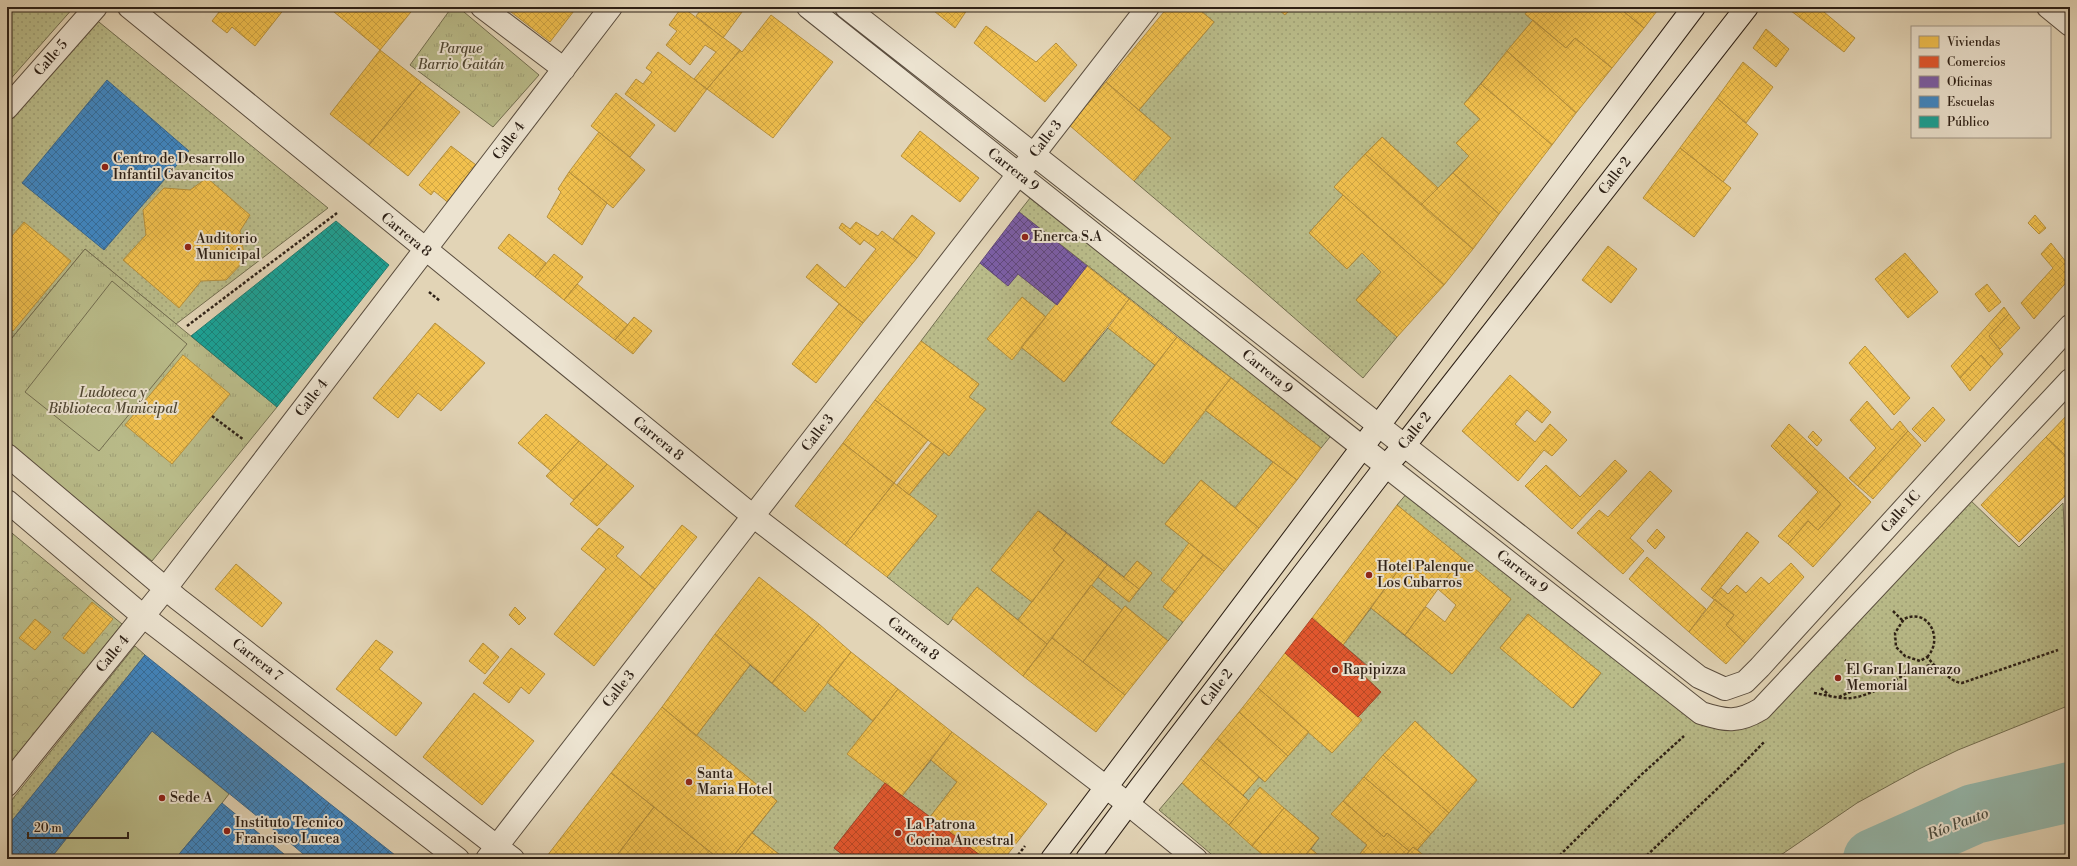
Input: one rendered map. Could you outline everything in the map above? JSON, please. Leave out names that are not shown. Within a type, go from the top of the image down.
[{"type":"street","name":"Calle 5","points":[[7,108],[96,7]]},
{"type":"street","name":"Carrera 8","points":[[129,7],[425,250],[753,516],[1128,804],[1196,859]]},
{"type":"street","points":[[482,7],[564,69]]},
{"type":"street","name":"Calle 4","points":[[7,785],[166,588],[611,7]]},
{"type":"street","name":"Carrera 9","points":[[808,7],[1362,448],[1701,713],[1734,721],[1750,716],[1761,709],[2070,380]]},
{"type":"street","name":"Carrera 9","points":[[846,7],[1378,426],[1700,677],[1725,689]]},
{"type":"street","name":"Calle 3","points":[[499,855],[753,516],[1148,7]]},
{"type":"street","name":"Calle 2","points":[[1052,859],[1694,7]]},
{"type":"street","name":"Calle 2","points":[[1087,859],[1386,466],[1404,446],[1747,7]]},
{"type":"street","points":[[2048,7],[2070,25]]},
{"type":"street","name":"Calle 1C","points":[[1725,689],[1745,682],[1750,677],[2070,326]]},
{"type":"street","name":"Carrera 7","points":[[7,455],[166,588],[499,855]]},
{"type":"street","points":[[7,501],[143,616],[458,859]]},
{"type":"path","points":[[187,326],[337,213],[342,217]]},
{"type":"path","points":[[212,416],[249,444]]},
{"type":"path","points":[[1915,616],[1926,620],[1932,627],[1935,635],[1934,645],[1927,657],[1920,661],[1913,660],[1905,656],[1896,647],[1895,633],[1904,619],[1915,616]]},
{"type":"path","points":[[1927,657],[1935,666],[1954,681],[1962,684],[2058,650]]},
{"type":"path","points":[[1838,697],[1850,692],[1857,681],[1853,666],[1848,661],[1840,659]]},
{"type":"path","points":[[1810,693],[1852,698],[1869,693],[1926,666],[1935,666]]},
{"type":"path","points":[[1820,684],[1826,693],[1834,697]]},
{"type":"path","points":[[1556,859],[1641,775],[1691,729],[1701,713]]},
{"type":"path","points":[[1643,859],[1736,771],[1765,740]]},
{"type":"green space","points":[[7,7],[74,7],[7,83]]},
{"type":"green space","name":"Parque Barrio Gaitán","points":[[452,7],[458,7],[539,75],[493,127],[410,65]]},
{"type":"green space","points":[[1196,7],[1276,7],[1285,15],[1292,7],[1531,7],[1525,14],[1533,20],[1464,104],[1480,119],[1456,143],[1469,156],[1438,188],[1382,137],[1334,187],[1343,195],[1309,233],[1347,269],[1362,253],[1381,272],[1356,300],[1397,337],[1363,378],[1134,181],[1170,138],[1139,110],[1214,22]]},
{"type":"green space","points":[[94,18],[328,208],[176,324],[85,249],[7,344],[7,116]]},
{"type":"green space","points":[[1034,193],[1334,432],[1321,448],[1019,212]]},
{"type":"green space","name":"Ludoteca y Biblioteca Municipal","points":[[85,249],[277,407],[152,561],[7,442],[7,344]]},
{"type":"green space","points":[[980,263],[1008,285],[1018,274],[1057,305],[1046,317],[1022,297],[1021,347],[1064,382],[1108,328],[1155,365],[1111,423],[1164,464],[1205,410],[1273,462],[1235,508],[1201,480],[1165,524],[1189,543],[1175,591],[1163,607],[1183,622],[1168,641],[1125,606],[1122,610],[1091,585],[1098,577],[1129,602],[1152,573],[1137,561],[1124,577],[1039,511],[991,570],[1032,602],[1018,620],[977,587],[948,625],[887,577],[937,516],[909,495],[944,452],[949,456],[985,409],[969,397],[979,384],[921,341]]},
{"type":"green space","points":[[112,281],[187,344],[99,451],[25,392]]},
{"type":"green space","points":[[1408,492],[1731,726],[1968,498],[2019,547],[2063,503],[2070,641],[2070,705],[1958,750],[1919,769],[1857,803],[1775,859],[1428,859],[1417,850],[1477,780],[1415,721],[1332,814],[1367,845],[1356,859],[1323,859],[1311,849],[1319,838],[1284,808],[1249,801],[1243,795],[1259,777],[1265,782],[1309,732],[1332,753],[1361,720],[1358,717],[1381,692],[1362,674],[1368,666],[1343,645],[1371,608],[1452,674],[1511,599],[1397,505]],"holes":[[[1528,614],[1601,673],[1573,708],[1500,648]]]},
{"type":"green space","points":[[7,529],[122,624],[7,767]]},
{"type":"green space","points":[[135,646],[145,655],[7,827],[7,806]]},
{"type":"green space","points":[[750,665],[805,711],[827,682],[873,721],[885,783],[834,848],[848,859],[785,859],[752,833],[777,801],[696,736]]},
{"type":"green space","name":"Sede A","points":[[152,731],[229,794],[222,803],[175,859],[51,858]]},
{"type":"green space","points":[[931,760],[957,782],[930,817],[902,796]]},
{"type":"green space","points":[[1182,783],[1268,859],[1217,859],[1159,810]]},
{"type":"building: Viviendas","points":[[223,7],[285,8],[255,46],[232,27],[227,33],[212,21]]},
{"type":"building: Viviendas","points":[[328,7],[415,7],[380,50]]},
{"type":"building: Viviendas","points":[[504,7],[514,7],[511,12]]},
{"type":"building: Viviendas","points":[[514,7],[577,7],[550,42],[511,12]]},
{"type":"building: Viviendas","points":[[682,7],[740,50],[707,89],[694,79],[716,52],[705,45],[690,65],[666,45],[677,31],[669,25]]},
{"type":"building: Viviendas","points":[[703,7],[735,7],[742,12],[723,38],[696,16]]},
{"type":"building: Viviendas","points":[[929,7],[969,7],[955,28]]},
{"type":"building: Viviendas","points":[[1168,7],[1196,7],[1214,22],[1139,110],[1106,82]]},
{"type":"building: Viviendas","points":[[1276,7],[1292,7],[1285,15]]},
{"type":"building: Viviendas","points":[[1531,7],[1618,7],[1644,28],[1612,68],[1575,38],[1566,48],[1525,14]]},
{"type":"building: Viviendas","points":[[1618,7],[1660,7],[1644,28]]},
{"type":"building: Viviendas","points":[[1786,7],[1818,7],[1855,38],[1844,52]]},
{"type":"building: Viviendas","points":[[771,15],[833,62],[773,138],[707,89],[740,50],[742,52]]},
{"type":"building: Viviendas","points":[[1533,20],[1566,48],[1575,38],[1612,68],[1576,113],[1507,51]]},
{"type":"building: Viviendas","points":[[986,26],[1036,62],[1056,43],[1077,65],[1045,102],[974,43]]},
{"type":"building: Viviendas","points":[[1766,29],[1789,49],[1776,67],[1753,48]]},
{"type":"building: Viviendas","points":[[380,50],[421,82],[369,145],[330,114]]},
{"type":"building: Viviendas","points":[[1507,51],[1576,113],[1552,145],[1481,84]]},
{"type":"building: Viviendas","points":[[658,52],[707,89],[675,132],[625,94],[636,79],[643,84],[652,72],[646,68]]},
{"type":"building: Viviendas","points":[[1743,62],[1773,87],[1746,123],[1717,98]]},
{"type":"building: Viviendas","points":[[421,82],[460,112],[408,176],[369,145]]},
{"type":"building: Viviendas","points":[[1106,82],[1171,138],[1134,181],[1069,125]]},
{"type":"building: Viviendas","points":[[1481,84],[1552,145],[1499,214],[1453,173],[1469,156],[1456,143],[1480,119],[1464,104]]},
{"type":"building: Viviendas","points":[[616,93],[655,125],[630,157],[591,126]]},
{"type":"building: Viviendas","points":[[1717,98],[1758,134],[1723,182],[1680,148]]},
{"type":"building: Viviendas","points":[[920,131],[979,178],[960,202],[901,156]]},
{"type":"building: Viviendas","points":[[599,132],[645,170],[613,208],[569,172]]},
{"type":"building: Viviendas","points":[[1382,137],[1438,188],[1421,205],[1365,154]]},
{"type":"building: Viviendas","points":[[451,146],[480,168],[451,205],[434,191],[431,195],[419,185]]},
{"type":"building: Viviendas","points":[[1680,148],[1731,188],[1694,237],[1643,198]]},
{"type":"building: Viviendas","points":[[1365,154],[1473,249],[1444,285],[1334,187]]},
{"type":"building: Viviendas","points":[[569,172],[607,203],[582,245],[547,217],[561,192],[558,189]]},
{"type":"building: Viviendas","points":[[1453,173],[1499,214],[1473,249],[1421,205]]},
{"type":"building: Viviendas","name":"Auditorio Municipal","points":[[207,178],[250,215],[240,231],[245,260],[226,280],[201,281],[179,308],[123,260],[146,235],[143,210],[164,188],[190,190]]},
{"type":"building: Viviendas","points":[[1343,195],[1444,285],[1397,337],[1356,300],[1381,272],[1362,253],[1347,269],[1309,233]]},
{"type":"building: Viviendas","points":[[912,215],[935,233],[917,258],[893,239]]},
{"type":"building: Viviendas","points":[[2035,215],[2046,228],[2039,234],[2028,223]]},
{"type":"building: Viviendas","points":[[24,222],[71,261],[13,331],[7,326],[7,242]]},
{"type":"building: Viviendas","points":[[856,222],[878,236],[882,231],[917,258],[863,323],[806,277],[817,264],[845,288],[876,249],[864,240],[860,245],[839,228],[842,223],[850,229]]},
{"type":"building: Viviendas","points":[[509,234],[546,263],[535,277],[498,248]]},
{"type":"building: Viviendas","points":[[2051,243],[2070,267],[2070,278],[2034,319],[2021,303],[2053,268],[2041,254]]},
{"type":"building: Viviendas","points":[[1608,246],[1637,269],[1611,303],[1582,280]]},
{"type":"building: Viviendas","points":[[2070,247],[2070,259],[2065,253]]},
{"type":"building: Viviendas","points":[[1905,253],[1938,292],[1908,318],[1875,279]]},
{"type":"building: Viviendas","points":[[554,254],[583,277],[564,300],[535,277]]},
{"type":"building: Viviendas","points":[[1087,266],[1129,299],[1064,382],[1021,347]]},
{"type":"building: Viviendas","points":[[577,284],[628,325],[615,340],[564,300]]},
{"type":"building: Viviendas","points":[[1987,284],[2001,302],[1989,312],[1975,294]]},
{"type":"building: Viviendas","points":[[1022,297],[1046,317],[1012,360],[987,339]]},
{"type":"building: Viviendas","points":[[1129,299],[1177,337],[1155,365],[1108,328]]},
{"type":"building: Viviendas","points":[[839,304],[863,323],[816,383],[792,364]]},
{"type":"building: Viviendas","points":[[2004,307],[2009,314],[1989,336],[2003,354],[1991,367],[1981,355],[1960,378],[1951,366]]},
{"type":"building: Viviendas","points":[[2009,314],[2020,328],[2000,349],[1989,336]]},
{"type":"building: Viviendas","points":[[634,317],[652,331],[633,354],[615,340]]},
{"type":"building: Viviendas","points":[[435,323],[485,363],[441,411],[418,393],[398,418],[373,398]]},
{"type":"building: Viviendas","points":[[1177,337],[1231,378],[1164,464],[1111,423]]},
{"type":"building: Viviendas","points":[[921,341],[979,384],[969,397],[986,409],[949,456],[875,400]]},
{"type":"building: Viviendas","points":[[1865,346],[1910,398],[1894,415],[1849,363]]},
{"type":"building: Viviendas","points":[[183,355],[230,394],[172,464],[125,425]]},
{"type":"building: Viviendas","points":[[1981,355],[1991,367],[1970,391],[1960,378]]},
{"type":"building: Viviendas","points":[[1510,375],[1551,412],[1542,423],[1527,410],[1515,424],[1535,442],[1550,424],[1567,440],[1552,456],[1544,450],[1518,481],[1462,431]]},
{"type":"building: Viviendas","points":[[1231,378],[1321,448],[1297,480],[1205,410]]},
{"type":"building: Viviendas","points":[[875,400],[928,440],[894,483],[843,443]]},
{"type":"building: Viviendas","points":[[1867,401],[1892,430],[1900,421],[1908,431],[1858,486],[1849,478],[1876,448],[1850,420]]},
{"type":"building: Viviendas","points":[[1933,407],[1945,420],[1925,442],[1912,429]]},
{"type":"building: Viviendas","points":[[2070,412],[2070,460],[2046,437]]},
{"type":"building: Viviendas","points":[[546,414],[579,441],[551,471],[518,443]]},
{"type":"building: Viviendas","points":[[1789,424],[1871,502],[1813,567],[1788,544],[1808,521],[1818,530],[1841,504],[1776,440]]},
{"type":"building: Viviendas","points":[[1813,431],[1822,440],[1817,446],[1808,437]]},
{"type":"building: Viviendas","points":[[1908,431],[1921,445],[1873,499],[1858,486]]},
{"type":"building: Viviendas","points":[[2046,437],[2070,460],[2070,491],[2019,542],[1981,505]]},
{"type":"building: Viviendas","points":[[1776,440],[1841,504],[1818,530],[1808,521],[1788,544],[1778,536],[1818,492],[1771,446]]},
{"type":"building: Viviendas","points":[[579,441],[607,464],[574,500],[546,476]]},
{"type":"building: Viviendas","points":[[843,443],[894,483],[845,545],[795,506]]},
{"type":"building: Viviendas","points":[[931,443],[944,452],[909,495],[897,485]]},
{"type":"building: Viviendas","points":[[1615,460],[1627,471],[1572,529],[1525,486],[1546,465],[1580,497]]},
{"type":"building: Viviendas","points":[[1273,462],[1297,480],[1259,528],[1235,508]]},
{"type":"building: Viviendas","points":[[607,464],[634,486],[597,526],[570,504]]},
{"type":"building: Viviendas","points":[[1650,471],[1672,491],[1630,538],[1644,551],[1623,574],[1577,533],[1599,510],[1608,517]]},
{"type":"building: Viviendas","points":[[1201,480],[1259,528],[1224,571],[1165,524]]},
{"type":"building: Viviendas","points":[[894,483],[937,516],[887,577],[845,545]]},
{"type":"building: Viviendas","name":"Hotel Palenque Los Cubarros","points":[[1397,505],[1462,558],[1438,589],[1405,561],[1343,645],[1312,618]]},
{"type":"building: Viviendas","points":[[1038,511],[1066,533],[1053,550],[1064,560],[1032,602],[991,570]]},
{"type":"building: Viviendas","points":[[682,525],[697,537],[655,589],[640,577]]},
{"type":"building: Viviendas","points":[[599,528],[624,547],[616,556],[655,589],[594,666],[554,634],[606,569],[581,549]]},
{"type":"building: Viviendas","points":[[1657,529],[1665,537],[1655,549],[1647,541]]},
{"type":"building: Viviendas","points":[[1747,532],[1759,542],[1712,598],[1701,589]]},
{"type":"building: Viviendas","points":[[1066,533],[1107,565],[1047,644],[1018,620],[1064,560],[1053,550]]},
{"type":"building: Viviendas","points":[[1189,543],[1203,555],[1175,591],[1161,580]]},
{"type":"building: Viviendas","points":[[1203,555],[1224,571],[1183,622],[1163,607]]},
{"type":"building: Viviendas","points":[[1647,557],[1706,609],[1689,632],[1629,579]]},
{"type":"building: Viviendas","points":[[1462,558],[1511,599],[1452,674],[1405,635],[1426,607],[1445,622],[1456,605],[1438,589]]},
{"type":"building: Viviendas","points":[[1137,561],[1152,573],[1139,589],[1124,577]]},
{"type":"building: Viviendas","points":[[1405,561],[1438,589],[1405,635],[1371,608]]},
{"type":"building: Viviendas","points":[[1791,563],[1804,577],[1745,643],[1726,625],[1734,615],[1712,598],[1721,588],[1728,594],[1737,585],[1746,593],[1761,577],[1769,584]]},
{"type":"building: Viviendas","points":[[236,564],[282,603],[262,627],[215,589]]},
{"type":"building: Viviendas","points":[[1107,565],[1139,589],[1129,602],[1098,577]]},
{"type":"building: Viviendas","points":[[759,577],[819,624],[772,683],[715,634]]},
{"type":"building: Viviendas","points":[[1091,585],[1122,610],[1083,662],[1052,638]]},
{"type":"building: Viviendas","points":[[977,587],[1047,644],[1023,676],[952,618]]},
{"type":"building: Viviendas","points":[[1715,599],[1734,615],[1726,625],[1745,643],[1726,664],[1689,632]]},
{"type":"building: Viviendas","points":[[92,602],[113,619],[84,654],[63,638]]},
{"type":"building: Viviendas","points":[[1125,606],[1168,641],[1125,695],[1083,662]]},
{"type":"building: Viviendas","points":[[515,607],[526,618],[519,625],[509,615]]},
{"type":"building: Viviendas","points":[[1528,614],[1601,673],[1572,708],[1500,648]]},
{"type":"building: Viviendas","points":[[35,619],[51,632],[35,650],[19,638]]},
{"type":"building: Viviendas","points":[[819,624],[851,652],[805,712],[772,683]]},
{"type":"building: Viviendas","points":[[715,634],[750,665],[696,736],[662,707]]},
{"type":"building: Viviendas","points":[[1052,638],[1125,695],[1096,732],[1023,676]]},
{"type":"building: Viviendas","points":[[376,640],[393,652],[379,669],[422,703],[396,736],[336,689]]},
{"type":"building: Viviendas","points":[[483,643],[499,657],[485,674],[469,661]]},
{"type":"building: Viviendas","points":[[511,648],[545,674],[529,694],[521,687],[509,703],[483,683]]},
{"type":"building: Viviendas","points":[[851,652],[898,689],[873,721],[827,682]]},
{"type":"building: Viviendas","points":[[1285,653],[1362,720],[1332,753],[1258,688]]},
{"type":"building: Viviendas","points":[[1258,688],[1309,732],[1288,756],[1239,712]]},
{"type":"building: Viviendas","points":[[898,689],[952,732],[902,796],[847,754]]},
{"type":"building: Viviendas","points":[[474,693],[534,741],[482,805],[423,757]]},
{"type":"building: Viviendas","name":"Santa Maria Hotel","points":[[662,707],[777,801],[731,859],[719,859],[611,773]]},
{"type":"building: Viviendas","points":[[1239,712],[1288,756],[1265,782],[1217,739]]},
{"type":"building: Viviendas","points":[[1415,721],[1477,780],[1449,813],[1383,755]]},
{"type":"building: Viviendas","points":[[952,732],[1047,804],[1004,859],[985,859],[930,817],[957,782],[931,760]]},
{"type":"building: Viviendas","points":[[1217,739],[1259,777],[1243,795],[1201,759]]},
{"type":"building: Viviendas","points":[[1383,755],[1449,813],[1431,834],[1364,777]]},
{"type":"building: Viviendas","points":[[1201,759],[1249,801],[1229,825],[1182,783]]},
{"type":"building: Viviendas","points":[[611,773],[654,807],[614,859],[551,859],[547,856]]},
{"type":"building: Viviendas","points":[[1364,777],[1431,834],[1417,850],[1413,847],[1409,851],[1387,833],[1384,837],[1343,801]]},
{"type":"building: Viviendas","points":[[1260,787],[1284,808],[1252,846],[1229,825]]},
{"type":"building: Viviendas","points":[[1343,801],[1384,837],[1387,833],[1409,851],[1403,859],[1356,859],[1367,845],[1331,814]]},
{"type":"building: Viviendas","points":[[654,807],[719,859],[614,859]]},
{"type":"building: Viviendas","points":[[1284,808],[1319,838],[1302,859],[1268,859],[1252,846]]},
{"type":"building: Viviendas","points":[[752,833],[785,859],[731,859]]},
{"type":"building: Viviendas","points":[[1413,847],[1417,850],[1428,859],[1403,859]]},
{"type":"building: Viviendas","points":[[1311,849],[1323,859],[1302,859]]},
{"type":"building: Comercios","name":"Rapipizza","points":[[1312,618],[1368,667],[1362,674],[1381,692],[1358,717],[1285,653]]},
{"type":"building: Comercios","name":"La Patrona Cocina Ancestral","points":[[885,783],[985,859],[848,859],[834,848]]},
{"type":"building: Oficinas","name":"Enerca S.A","points":[[1019,212],[1087,266],[1057,305],[1018,274],[1008,286],[980,263]]},
{"type":"building: Escuelas","name":"Centro de Desarrollo Infantil Gavancitos","points":[[107,80],[189,151],[104,250],[22,183]]},
{"type":"building: Escuelas","name":"Instituto Tecnico Francisco Lucea","points":[[145,655],[329,803],[295,847],[152,731],[50,859],[7,859],[7,827]]},
{"type":"building: Escuelas","name":"Instituto Tecnico Francisco Lucea","points":[[222,803],[290,859],[175,859]]},
{"type":"building: Escuelas","name":"Instituto Tecnico Francisco Lucea","points":[[329,803],[400,859],[309,859],[295,847]]},
{"type":"building: Público","points":[[336,221],[389,265],[277,407],[191,336]]},
{"type":"waterway","name":"Río Pauto","points":[[1873,859],[1974,814],[2070,792]]},
{"type":"place","name":"Centro de Desarrollo Infantil Gavancitos","points":[[105,167]]},
{"type":"place","name":"Enerca S.A","points":[[1025,237]]},
{"type":"place","name":"Auditorio Municipal","points":[[188,247]]},
{"type":"place","name":"Hotel Palenque Los Cubarros","points":[[1369,575]]},
{"type":"place","name":"Rapipizza","points":[[1335,670]]},
{"type":"place","name":"El Gran Llanerazo Memorial","points":[[1838,678]]},
{"type":"place","name":"Santa Maria Hotel","points":[[689,782]]},
{"type":"place","name":"Sede A","points":[[162,798]]},
{"type":"place","name":"Instituto Tecnico Francisco Lucea","points":[[227,831]]},
{"type":"place","name":"La Patrona Cocina Ancestral","points":[[898,833]]}]
